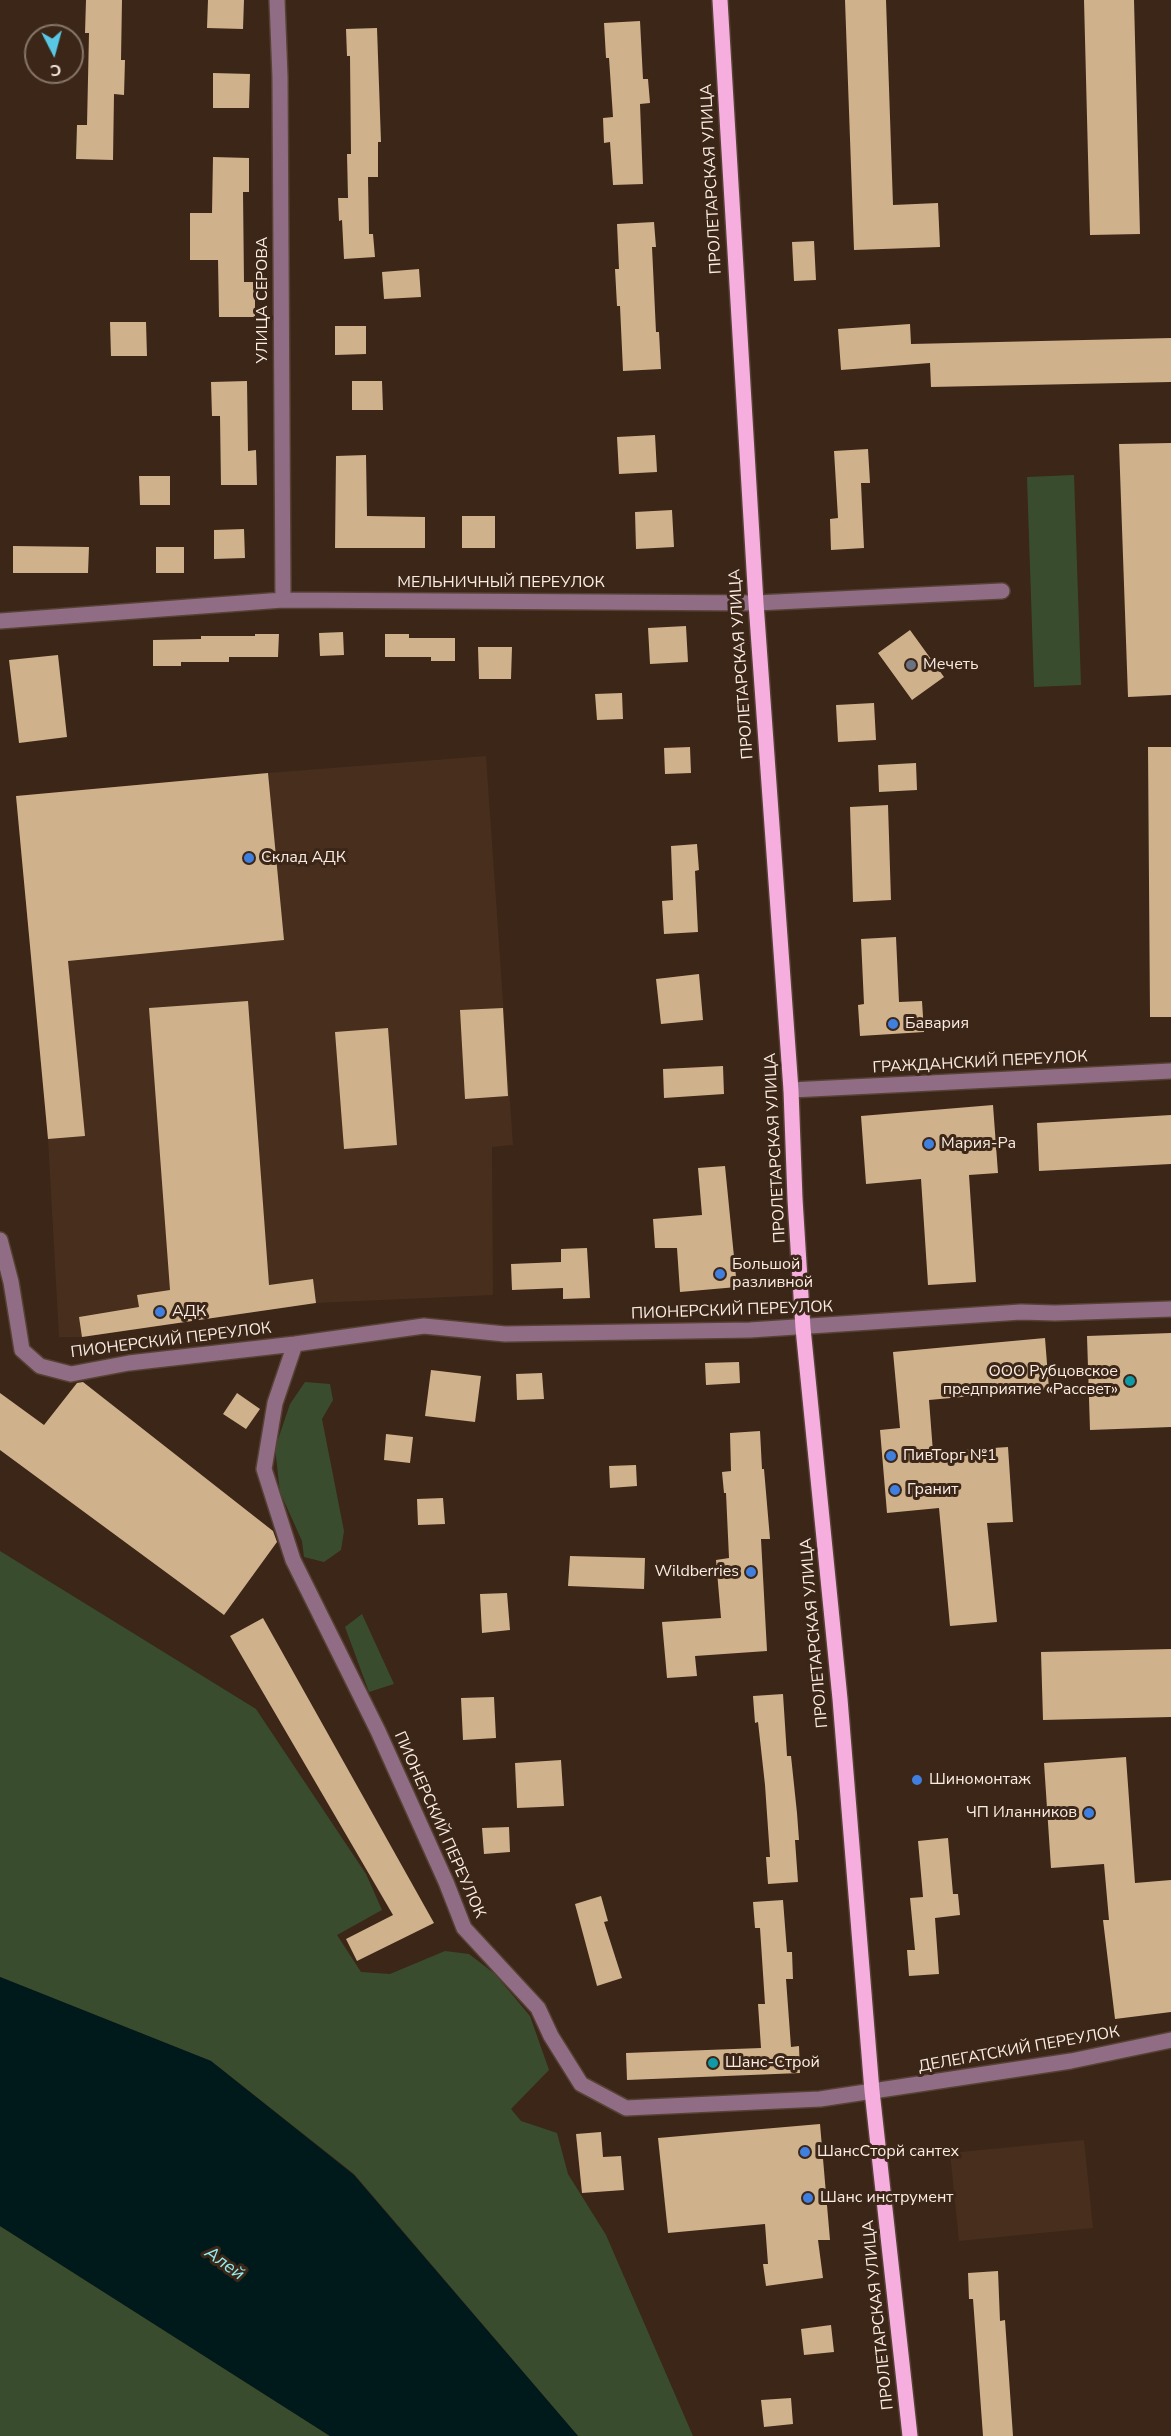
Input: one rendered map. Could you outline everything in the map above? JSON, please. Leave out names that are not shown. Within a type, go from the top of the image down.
[{"type":"main road","name":"ПРОЛЕТАРСКАЯ УЛИЦА","points":[[720,0],[756,603],[791,1090],[803,1328],[840,1699],[872,2091],[910,2436]]},
{"type":"street","name":"УЛИЦА СЕРОВА","points":[[277,0],[280,88],[283,600]]},
{"type":"street","name":"МЕЛЬНИЧНЫЙ ПЕРЕУЛОК","points":[[0,621],[283,600],[756,603],[1002,591]]},
{"type":"street","name":"ГРАЖДАНСКИЙ ПЕРЕУЛОК","points":[[791,1090],[1171,1071]]},
{"type":"street","name":"ПИОНЕРСКИЙ ПЕРЕУЛОК","points":[[0,1240],[11,1282],[22,1350],[40,1366],[71,1374],[129,1363],[295,1344],[424,1326],[505,1334],[803,1328],[1022,1312],[1055,1314],[1171,1309]]},
{"type":"street","name":"ПИОНЕРСКИЙ ПЕРЕУЛОК","points":[[295,1344],[275,1403],[264,1469],[293,1560],[378,1731],[446,1882],[464,1928],[538,2008],[551,2036],[581,2085],[626,2108],[820,2099],[872,2091]]},
{"type":"street","name":"ДЕЛЕГАТСКИЙ ПЕРЕУЛОК","points":[[872,2091],[1071,2061],[1171,2040]]},
{"type":"shaded area","name":"АДК","points":[[486,756],[513,1145],[492,1147],[493,1295],[316,1303],[82,1337],[59,1337],[48,1139],[16,796]]},
{"type":"shaded area","points":[[1084,2140],[1093,2228],[959,2241],[950,2153]]},
{"type":"green space","points":[[1074,475],[1081,685],[1034,687],[1027,477]]},
{"type":"green space","points":[[305,1382],[330,1384],[333,1400],[322,1419],[344,1531],[341,1550],[324,1562],[304,1557],[302,1541],[280,1492],[275,1448],[290,1404]]},
{"type":"green space","points":[[0,1551],[256,1709],[366,1874],[382,1910],[337,1935],[361,1972],[390,1974],[445,1951],[469,1954],[495,1974],[530,2016],[549,2070],[511,2109],[521,2121],[557,2133],[568,2174],[606,2235],[693,2436],[578,2436],[354,2174],[211,2061],[0,1977]]},
{"type":"green space","points":[[362,1614],[394,1684],[369,1692],[345,1627]]},
{"type":"green space","points":[[0,2226],[330,2436],[0,2436]]},
{"type":"water","name":"Алей","points":[[0,1977],[211,2061],[354,2175],[578,2436],[330,2436],[0,2226]]},
{"type":"building","points":[[86,0],[122,0],[121,60],[125,60],[124,95],[114,94],[113,160],[76,159],[77,125],[87,125],[89,33],[85,33]]},
{"type":"building","points":[[208,0],[244,0],[243,29],[207,28]]},
{"type":"building","points":[[845,0],[886,0],[893,205],[938,203],[940,247],[854,250]]},
{"type":"building","points":[[1084,0],[1134,0],[1140,234],[1090,235]]},
{"type":"building","points":[[640,21],[643,79],[648,79],[650,103],[640,104],[643,184],[613,185],[610,142],[604,143],[603,118],[613,117],[604,23]]},
{"type":"building","points":[[377,28],[381,142],[378,142],[378,177],[368,177],[369,234],[373,234],[375,257],[344,259],[342,220],[339,221],[338,198],[348,198],[347,154],[351,154],[350,56],[347,56],[346,29]]},
{"type":"building","points":[[213,73],[250,74],[249,108],[213,108]]},
{"type":"building","points":[[213,157],[249,158],[249,192],[243,192],[244,282],[255,282],[255,317],[219,317],[218,260],[190,260],[190,213],[212,213]]},
{"type":"building","points":[[654,222],[656,247],[652,247],[656,332],[659,332],[661,369],[623,371],[620,306],[617,306],[615,269],[619,269],[617,224]]},
{"type":"building","points":[[814,241],[816,280],[794,281],[792,242]]},
{"type":"building","points":[[419,269],[421,297],[384,299],[382,272]]},
{"type":"building","points":[[110,322],[146,322],[147,356],[111,356]]},
{"type":"building","points":[[910,324],[911,344],[1171,338],[1171,382],[931,387],[930,363],[841,370],[838,329]]},
{"type":"building","points":[[335,326],[366,326],[366,354],[335,355]]},
{"type":"building","points":[[247,381],[248,451],[256,450],[257,485],[221,485],[220,416],[212,416],[211,382]]},
{"type":"building","points":[[352,381],[382,381],[383,410],[352,410]]},
{"type":"building","points":[[655,435],[657,472],[619,474],[617,437]]},
{"type":"building","points":[[1171,443],[1171,695],[1128,697],[1119,444]]},
{"type":"building","points":[[868,449],[870,483],[861,483],[864,548],[831,550],[830,519],[838,518],[834,451]]},
{"type":"building","points":[[366,455],[367,516],[425,517],[425,548],[335,548],[336,456]]},
{"type":"building","points":[[139,476],[170,476],[170,505],[140,505]]},
{"type":"building","points":[[672,510],[674,547],[636,549],[635,512]]},
{"type":"building","points":[[462,516],[495,516],[495,548],[462,548]]},
{"type":"building","points":[[244,529],[245,558],[214,559],[214,530]]},
{"type":"building","points":[[13,546],[89,547],[88,573],[13,573]]},
{"type":"building","points":[[156,547],[184,547],[184,573],[156,573]]},
{"type":"building","points":[[686,626],[688,662],[650,664],[648,628]]},
{"type":"building","name":"Мечеть","points":[[910,630],[944,677],[912,700],[878,653]]},
{"type":"building","points":[[343,632],[344,655],[320,656],[319,633]]},
{"type":"building","points":[[255,634],[279,634],[278,657],[229,657],[229,662],[181,662],[181,666],[153,666],[153,640],[201,639],[201,636],[255,636]]},
{"type":"building","points":[[385,634],[409,634],[409,638],[455,638],[455,661],[431,661],[431,657],[385,657]]},
{"type":"building","points":[[478,647],[512,647],[511,679],[479,679]]},
{"type":"building","points":[[58,655],[67,737],[19,743],[9,660]]},
{"type":"building","points":[[622,693],[623,719],[597,720],[595,694]]},
{"type":"building","points":[[874,703],[876,740],[838,742],[836,705]]},
{"type":"building","points":[[690,747],[691,773],[665,774],[664,748]]},
{"type":"building","points":[[1148,747],[1171,747],[1171,1017],[1150,1017]]},
{"type":"building","points":[[916,763],[917,790],[879,792],[878,765]]},
{"type":"building","points":[[268,773],[284,940],[68,961],[85,1136],[48,1139],[16,796]]},
{"type":"building","points":[[888,805],[891,900],[853,902],[850,807]]},
{"type":"building","points":[[697,844],[699,870],[695,871],[698,932],[664,934],[662,901],[673,900],[671,846]]},
{"type":"building","points":[[896,937],[899,1002],[922,1001],[924,1032],[860,1036],[858,1005],[864,1004],[861,939]]},
{"type":"building","points":[[699,974],[703,1020],[661,1024],[656,979]]},
{"type":"building","points":[[248,1001],[269,1285],[313,1279],[316,1303],[82,1337],[79,1317],[139,1307],[137,1295],[170,1290],[149,1008]]},
{"type":"building","points":[[503,1008],[508,1096],[465,1099],[460,1010]]},
{"type":"building","points":[[388,1028],[397,1145],[344,1149],[335,1032]]},
{"type":"building","points":[[723,1066],[724,1094],[664,1098],[663,1069]]},
{"type":"building","name":"Мария-Ра","points":[[993,1105],[998,1173],[969,1175],[976,1282],[928,1285],[921,1179],[866,1184],[861,1116]]},
{"type":"building","points":[[1171,1115],[1171,1164],[1039,1171],[1037,1123]]},
{"type":"building","points":[[725,1166],[737,1287],[680,1292],[677,1248],[655,1248],[653,1219],[702,1215],[698,1168]]},
{"type":"building","points":[[587,1248],[590,1298],[563,1299],[563,1288],[512,1290],[511,1264],[561,1262],[561,1249]]},
{"type":"building","name":"ООО Рубцовское предприятие «Рассвет»","points":[[1171,1333],[1171,1427],[1090,1430],[1087,1336]]},
{"type":"building","points":[[1045,1338],[1049,1389],[929,1400],[933,1452],[1008,1447],[1013,1522],[987,1523],[997,1622],[950,1626],[939,1508],[887,1513],[880,1430],[900,1428],[893,1352]]},
{"type":"building","points":[[739,1362],[740,1383],[706,1385],[705,1363]]},
{"type":"building","points":[[431,1370],[481,1376],[475,1422],[425,1416]]},
{"type":"building","points":[[542,1373],[544,1399],[517,1400],[516,1374]]},
{"type":"building","points":[[83,1382],[273,1531],[277,1542],[224,1615],[0,1450],[0,1393],[44,1425],[77,1383]]},
{"type":"building","points":[[237,1393],[260,1409],[246,1429],[223,1414]]},
{"type":"building","points":[[760,1431],[770,1539],[761,1539],[767,1651],[695,1656],[697,1676],[667,1678],[662,1622],[721,1618],[716,1560],[729,1558],[726,1493],[724,1493],[722,1472],[731,1471],[730,1433]]},
{"type":"building","points":[[386,1434],[413,1437],[410,1463],[384,1460]]},
{"type":"building","points":[[636,1465],[637,1486],[610,1488],[609,1466]]},
{"type":"building","points":[[443,1498],[445,1524],[418,1525],[417,1499]]},
{"type":"building","points":[[570,1556],[645,1558],[644,1589],[568,1586]]},
{"type":"building","points":[[507,1593],[510,1630],[482,1633],[480,1594]]},
{"type":"building","points":[[263,1618],[434,1923],[357,1961],[346,1939],[393,1915],[230,1636]]},
{"type":"building","points":[[1171,1649],[1171,1717],[1043,1720],[1041,1652]]},
{"type":"building","points":[[783,1694],[787,1756],[791,1756],[797,1813],[799,1840],[795,1840],[798,1882],[768,1884],[766,1857],[770,1857],[765,1785],[753,1696]]},
{"type":"building","points":[[494,1697],[496,1738],[463,1740],[461,1698]]},
{"type":"building","points":[[1126,1757],[1135,1883],[1171,1880],[1171,2012],[1115,2019],[1103,1920],[1109,1920],[1104,1864],[1051,1868],[1044,1763]]},
{"type":"building","points":[[561,1760],[564,1806],[517,1808],[515,1763]]},
{"type":"building","points":[[509,1827],[510,1852],[484,1854],[482,1828]]},
{"type":"building","points":[[948,1838],[953,1894],[958,1894],[960,1915],[935,1918],[939,1974],[909,1976],[907,1950],[915,1950],[910,1898],[923,1897],[918,1841]]},
{"type":"building","points":[[601,1896],[608,1921],[604,1922],[622,1978],[597,1986],[575,1904]]},
{"type":"building","points":[[783,1900],[787,1952],[792,1952],[793,1979],[786,1979],[791,2047],[799,2046],[800,2073],[627,2080],[626,2053],[761,2048],[758,2004],[765,2004],[760,1928],[755,1928],[753,1902]]},
{"type":"building","points":[[820,2124],[830,2240],[818,2240],[823,2278],[766,2286],[763,2264],[768,2264],[765,2224],[668,2233],[658,2138]]},
{"type":"building","points":[[601,2132],[603,2157],[621,2156],[624,2190],[582,2193],[576,2134]]},
{"type":"building","points":[[998,2271],[1000,2321],[1005,2320],[1013,2436],[983,2436],[973,2299],[969,2299],[968,2273]]},
{"type":"building","points":[[831,2325],[834,2352],[804,2355],[801,2329]]},
{"type":"building","points":[[791,2398],[793,2424],[764,2427],[761,2400]]},
{"type":"place","name":"Мечеть","points":[[911,665]]},
{"type":"place","name":"Склад АДК","points":[[249,858]]},
{"type":"place","name":"Бавария","points":[[893,1024]]},
{"type":"place","name":"Мария-Ра","points":[[929,1144]]},
{"type":"place","name":"Большой разливной","points":[[720,1274]]},
{"type":"place","name":"АДК","points":[[160,1312]]},
{"type":"place","name":"ООО Рубцовское предприятие «Рассвет»","points":[[1130,1381]]},
{"type":"place","name":"ПивТорг №1","points":[[891,1456]]},
{"type":"place","name":"Гранит","points":[[895,1490]]},
{"type":"place","name":"Wildberries","points":[[751,1572]]},
{"type":"place","name":"Шиномонтаж","points":[[917,1780]]},
{"type":"place","name":"ЧП Иланников","points":[[1089,1813]]},
{"type":"place","name":"Шанс-Строй","points":[[713,2063]]},
{"type":"place","name":"ШансСторй сантех","points":[[805,2152]]},
{"type":"place","name":"Шанс инструмент","points":[[808,2198]]}]
